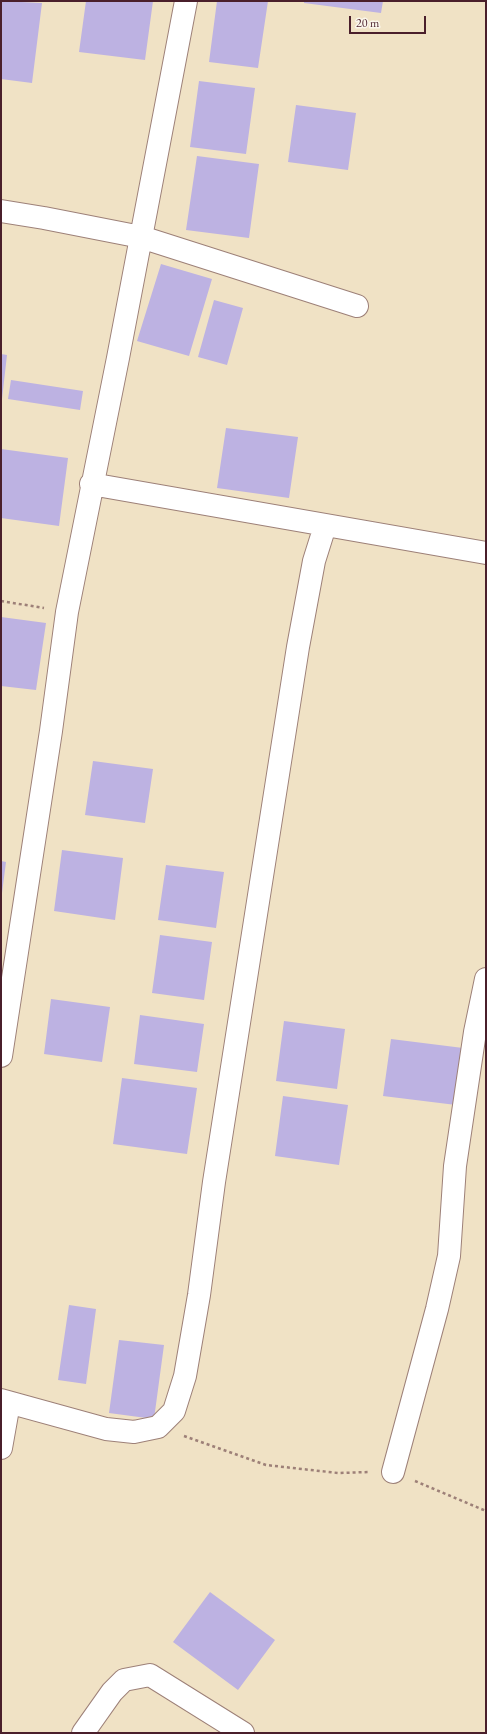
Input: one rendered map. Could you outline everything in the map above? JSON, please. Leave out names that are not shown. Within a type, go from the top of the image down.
[{"type":"street","points":[[1,1056],[51,731],[67,612],[186,1]]},
{"type":"street","points":[[1,211],[141,237],[357,306]]},
{"type":"street","points":[[91,484],[486,553]]},
{"type":"street","points":[[1,1448],[5,1402],[106,1429],[134,1432],[158,1427],[174,1411],[186,1369],[199,1295],[214,1182],[280,752],[314,561],[325,526]]},
{"type":"street","points":[[393,1472],[437,1309],[449,1256],[454,1166],[475,1032],[486,979]]},
{"type":"street","points":[[83,1733],[112,1692],[124,1680],[150,1675],[243,1733]]},
{"type":"path","points":[[1,601],[67,612]]},
{"type":"path","points":[[158,1427],[266,1465],[338,1473],[393,1472],[486,1511]]},
{"type":"building","points":[[1,1],[42,3],[32,83],[1,79]]},
{"type":"building","points":[[86,1],[153,1],[145,60],[79,52]]},
{"type":"building","points":[[217,1],[268,1],[258,68],[209,62]]},
{"type":"building","points":[[304,1],[383,1],[381,13],[304,3]]},
{"type":"building","points":[[199,81],[255,88],[246,154],[190,147]]},
{"type":"building","points":[[296,105],[356,113],[348,170],[288,162]]},
{"type":"building","points":[[197,156],[259,164],[249,238],[186,230]]},
{"type":"building","points":[[161,264],[212,279],[189,356],[137,341]]},
{"type":"building","points":[[214,300],[243,308],[227,365],[198,357]]},
{"type":"building","points":[[1,354],[7,355],[2,399],[1,399]]},
{"type":"building","points":[[11,380],[83,391],[80,410],[8,399]]},
{"type":"building","points":[[226,428],[298,437],[289,498],[217,488]]},
{"type":"building","points":[[1,449],[68,458],[59,526],[1,518]]},
{"type":"building","points":[[1,617],[46,623],[36,690],[1,686]]},
{"type":"building","points":[[93,761],[153,769],[145,823],[85,815]]},
{"type":"building","points":[[62,850],[123,858],[115,920],[54,911]]},
{"type":"building","points":[[1,861],[6,862],[2,893],[1,892]]},
{"type":"building","points":[[166,865],[224,872],[216,928],[158,920]]},
{"type":"building","points":[[160,935],[212,942],[204,1000],[152,993]]},
{"type":"building","points":[[51,999],[110,1007],[102,1062],[44,1054]]},
{"type":"building","points":[[140,1015],[204,1024],[197,1072],[134,1064]]},
{"type":"building","points":[[284,1021],[345,1029],[337,1089],[276,1081]]},
{"type":"building","points":[[391,1039],[463,1048],[456,1105],[383,1096]]},
{"type":"building","points":[[122,1078],[197,1088],[187,1154],[113,1144]]},
{"type":"building","points":[[283,1096],[348,1105],[339,1165],[275,1156]]},
{"type":"building","points":[[69,1305],[96,1309],[86,1384],[58,1380]]},
{"type":"building","points":[[119,1340],[164,1345],[154,1419],[109,1413]]},
{"type":"building","points":[[210,1592],[275,1640],[238,1690],[173,1642]]}]
